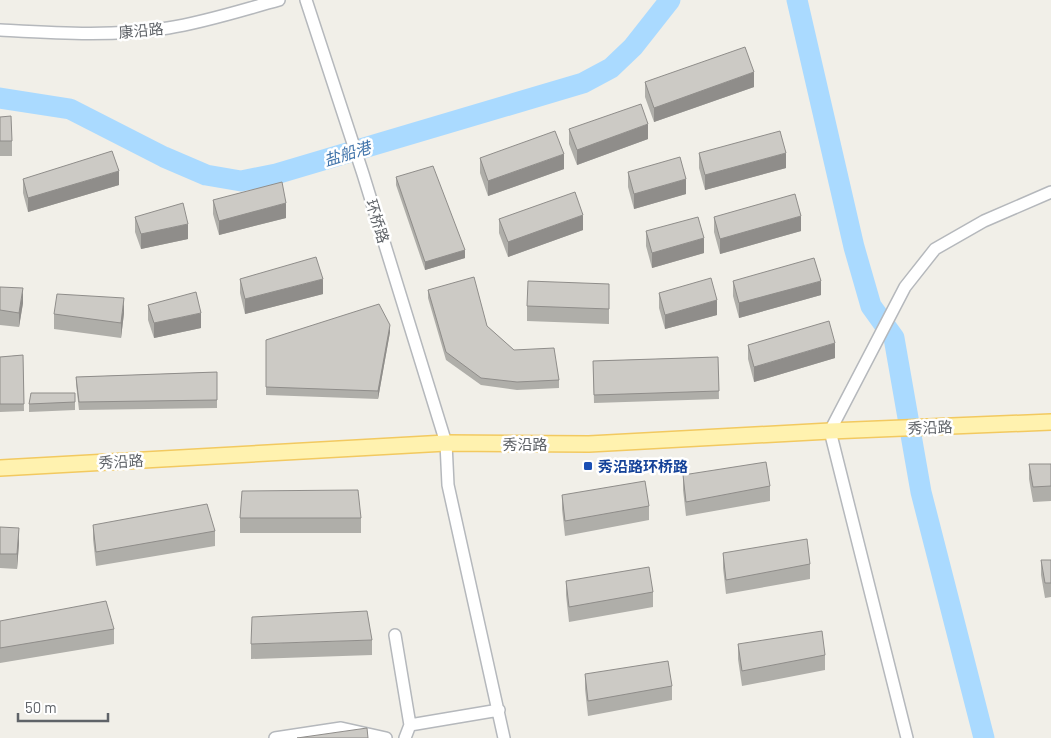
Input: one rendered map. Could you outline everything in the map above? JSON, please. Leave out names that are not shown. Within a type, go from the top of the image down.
[{"type":"main road","name":"秀沿路","points":[[0,468],[446,443],[589,444],[884,428],[1051,422]]},
{"type":"street","name":"康沿路","points":[[0,30],[113,33],[166,28],[211,19],[279,0]]},
{"type":"street","name":"环桥路","points":[[306,0],[363,174],[446,443],[448,485],[504,738]]},
{"type":"street","points":[[907,738],[830,431],[905,287],[935,249],[984,221],[1051,192]]},
{"type":"street","points":[[395,635],[410,725],[405,738]]},
{"type":"street","points":[[410,725],[499,710]]},
{"type":"street","points":[[276,738],[341,728],[386,738]]},
{"type":"building","points":[[745,47],[754,72],[654,108],[645,82]]},
{"type":"building","points":[[641,104],[648,124],[577,150],[569,129]]},
{"type":"building","points":[[11,116],[12,141],[0,141],[0,117]]},
{"type":"building","points":[[555,131],[564,154],[488,181],[480,158]]},
{"type":"building","points":[[780,131],[786,153],[705,175],[699,153]]},
{"type":"building","points":[[112,151],[119,171],[28,198],[23,179]]},
{"type":"building","points":[[680,157],[686,179],[634,194],[628,172]]},
{"type":"building","points":[[433,166],[465,250],[425,262],[396,177]]},
{"type":"building","points":[[282,182],[286,203],[219,221],[213,200]]},
{"type":"building","points":[[575,192],[583,215],[508,242],[499,219]]},
{"type":"building","points":[[795,194],[801,216],[720,239],[714,217]]},
{"type":"building","points":[[183,203],[188,224],[141,234],[135,217]]},
{"type":"building","points":[[698,217],[704,238],[652,253],[646,231]]},
{"type":"building","points":[[316,257],[323,279],[245,299],[240,279]]},
{"type":"building","points":[[814,258],[821,281],[739,303],[733,281]]},
{"type":"building","points":[[474,277],[487,326],[514,350],[554,348],[559,380],[517,382],[481,378],[446,352],[428,290]]},
{"type":"building","points":[[711,278],[717,300],[665,315],[659,293]]},
{"type":"building","points":[[528,281],[609,284],[609,309],[527,306]]},
{"type":"building","points":[[0,287],[23,288],[19,313],[0,310]]},
{"type":"building","points":[[196,292],[201,313],[154,323],[148,305]]},
{"type":"building","points":[[57,294],[124,298],[121,323],[54,314]]},
{"type":"building","points":[[379,304],[390,325],[378,391],[266,387],[266,340]]},
{"type":"building","points":[[829,321],[835,343],[754,367],[748,345]]},
{"type":"building","points":[[23,355],[24,404],[0,404],[0,357]]},
{"type":"building","points":[[718,357],[719,391],[594,395],[593,361]]},
{"type":"building","points":[[217,372],[217,400],[79,402],[76,377]]},
{"type":"building","points":[[31,393],[75,393],[75,402],[29,404]]},
{"type":"building","points":[[766,462],[770,486],[686,502],[683,475]]},
{"type":"building","points":[[1029,464],[1051,464],[1051,486],[1033,487]]},
{"type":"building","points":[[645,481],[649,506],[565,521],[562,495]]},
{"type":"building","points":[[358,490],[361,518],[240,518],[242,491]]},
{"type":"building","points":[[207,504],[215,531],[96,552],[93,525]]},
{"type":"building","points":[[0,527],[19,528],[17,554],[0,554]]},
{"type":"building","points":[[807,539],[810,564],[726,580],[723,553]]},
{"type":"building","points":[[1041,560],[1051,560],[1051,583],[1045,583]]},
{"type":"building","points":[[649,567],[653,592],[569,607],[566,581]]},
{"type":"building","points":[[106,601],[114,629],[0,648],[0,621]]},
{"type":"building","points":[[367,611],[372,640],[251,644],[252,617]]},
{"type":"building","points":[[822,631],[825,655],[742,671],[738,644]]},
{"type":"building","points":[[668,661],[672,686],[588,701],[585,674]]},
{"type":"building","points":[[367,728],[368,738],[297,738]]},
{"type":"waterway","name":"盐船港","points":[[0,98],[70,109],[164,157],[206,175],[241,181],[276,174],[583,83],[611,68],[633,47],[670,0]]},
{"type":"waterway","points":[[797,0],[854,247],[871,306],[894,338],[921,492],[984,738]]},
{"type":"place","name":"秀沿路环桥路","points":[[588,466]]}]
